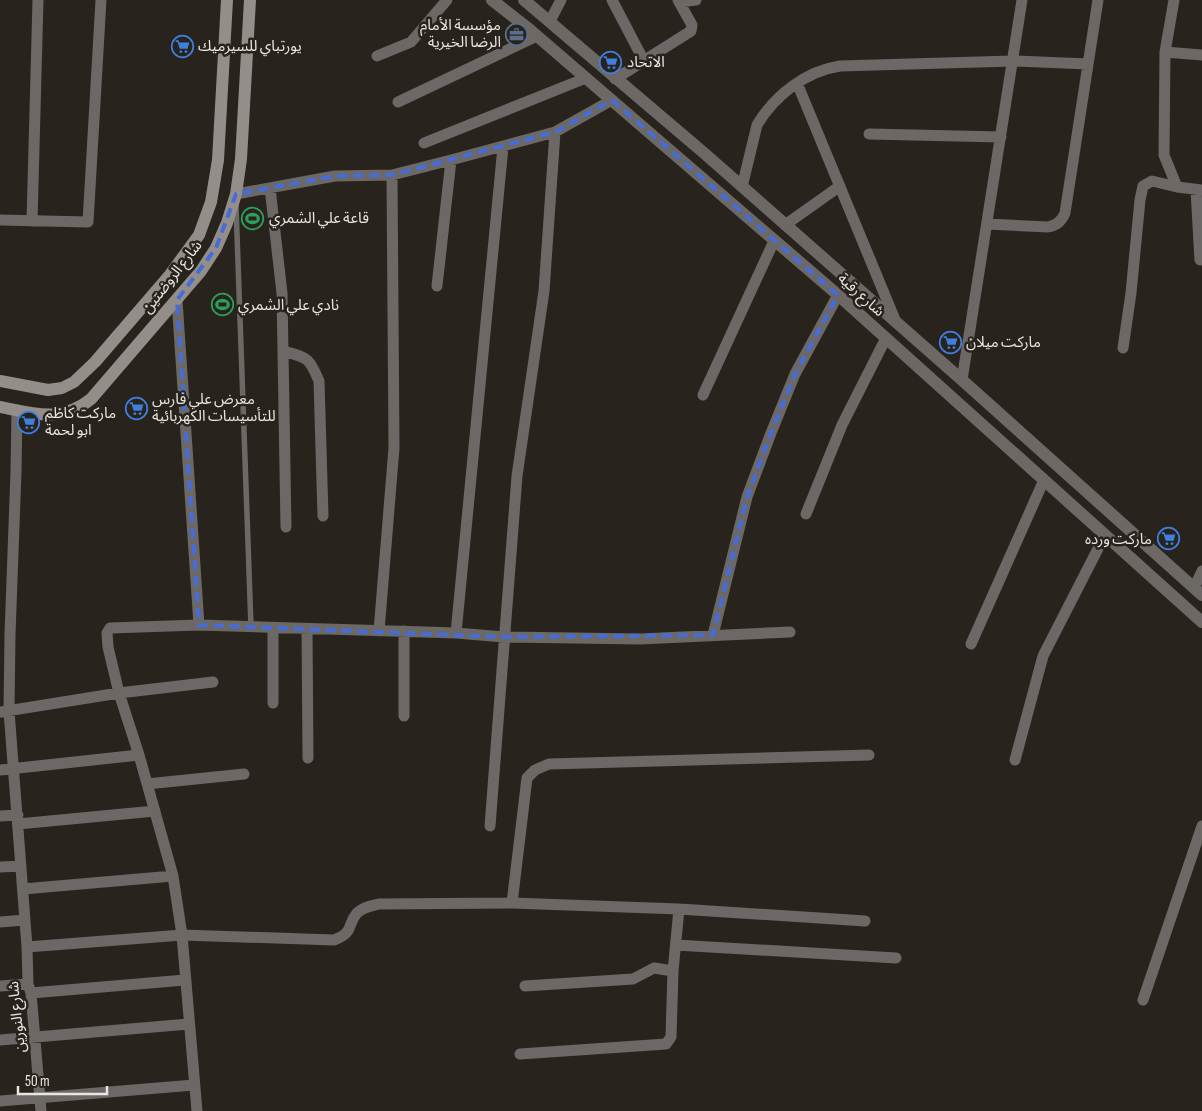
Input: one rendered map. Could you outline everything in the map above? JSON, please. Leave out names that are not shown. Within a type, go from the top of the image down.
[{"type":"main road","name":"شارع الروضتين","points":[[0,381],[48,390],[62,388],[74,382],[95,362],[163,283],[200,235],[211,202],[218,160],[227,0]]},
{"type":"main road","name":"شارع الروضتين","points":[[0,407],[39,415],[67,413],[85,403],[177,300],[201,271],[216,248],[227,223],[236,194],[242,140],[250,0]]},
{"type":"street","points":[[32,221],[38,0]]},
{"type":"street","points":[[0,220],[88,222],[101,0]]},
{"type":"street","points":[[377,56],[411,42],[447,0]]},
{"type":"street","name":"شارع رقية","points":[[492,0],[537,36],[838,295],[1202,622]]},
{"type":"street","name":"شارع رقية","points":[[524,0],[785,224],[1198,591]]},
{"type":"street","points":[[550,21],[561,0]]},
{"type":"street","points":[[612,0],[644,61]]},
{"type":"street","points":[[615,79],[692,31],[692,25],[678,1],[696,0]]},
{"type":"street","points":[[962,380],[1022,0]]},
{"type":"street","points":[[987,224],[1048,227],[1062,220],[1065,213],[1098,0]]},
{"type":"street","points":[[1174,0],[1165,52],[1164,155],[1177,187]]},
{"type":"street","points":[[398,102],[537,36]]},
{"type":"street","points":[[1165,52],[1202,55]]},
{"type":"street","points":[[729,203],[728,196],[730,191],[735,187],[742,187],[758,125],[776,100],[797,83],[824,69],[840,66],[1013,61],[1088,64]]},
{"type":"street","points":[[424,143],[586,78]]},
{"type":"street","points":[[797,83],[897,323]]},
{"type":"street","points":[[236,194],[335,176],[392,175],[555,132],[612,100]]},
{"type":"street","points":[[490,826],[517,476],[544,291],[555,132]]},
{"type":"street","points":[[869,134],[1001,137]]},
{"type":"street","points":[[456,633],[503,147]]},
{"type":"street","points":[[690,169],[697,170],[703,166],[706,160],[704,153]]},
{"type":"street","points":[[437,286],[451,160]]},
{"type":"street","points":[[380,631],[394,448],[392,175]]},
{"type":"street","points":[[1123,348],[1143,186],[1152,181],[1199,190],[1200,260]]},
{"type":"street","points":[[785,224],[840,186]]},
{"type":"street","points":[[270,188],[282,292],[286,527]]},
{"type":"street","points":[[703,395],[774,241]]},
{"type":"street","points":[[713,635],[748,497],[770,433],[796,374],[838,295]]},
{"type":"street","points":[[177,300],[199,625]]},
{"type":"street","points":[[806,514],[842,425],[886,338]]},
{"type":"street","points":[[283,351],[302,356],[311,362],[319,381],[323,516]]},
{"type":"street","name":"شارع النورين","points":[[17,410],[10,634],[5,712],[14,768],[41,1111]]},
{"type":"street","points":[[971,644],[1044,480]]},
{"type":"street","points":[[1015,760],[1043,656],[1106,535]]},
{"type":"street","points":[[1198,591],[1202,571]]},
{"type":"street","points":[[197,1111],[182,935],[173,876],[148,784],[119,692],[108,647],[107,633],[110,628],[199,625],[456,633],[504,637],[640,639],[790,632]]},
{"type":"street","points":[[273,628],[273,703]]},
{"type":"street","points":[[307,629],[308,758]]},
{"type":"street","points":[[404,631],[404,716]]},
{"type":"street","points":[[5,712],[119,692],[213,682]]},
{"type":"street","points":[[0,770],[139,755]]},
{"type":"street","points":[[512,903],[527,778],[535,770],[549,764],[869,755]]},
{"type":"street","points":[[148,784],[244,774]]},
{"type":"street","points":[[0,816],[18,819],[155,811]]},
{"type":"street","points":[[1143,1000],[1202,826]]},
{"type":"street","points":[[0,867],[21,866]]},
{"type":"street","points":[[23,889],[173,876]]},
{"type":"street","points":[[27,947],[182,935],[334,940],[345,936],[356,914],[366,907],[379,904],[512,903],[679,908],[865,921]]},
{"type":"street","points":[[520,1054],[666,1044],[671,1037],[673,971],[679,908]]},
{"type":"street","points":[[0,922],[25,920]]},
{"type":"street","points":[[676,945],[896,958]]},
{"type":"street","points":[[525,986],[633,979],[654,968],[673,971]]},
{"type":"street","points":[[0,986],[30,988],[186,980]]},
{"type":"street","points":[[0,1040],[189,1024]]},
{"type":"street","points":[[0,1101],[194,1085]]},
{"type":"lane","points":[[236,194],[251,627]]},
{"type":"highlighted area","points":[[612,100],[838,295],[795,374],[747,497],[713,635],[504,637],[199,625],[177,300],[216,248],[236,194],[335,176],[392,175],[555,132]]},
{"type":"place","name":"مؤسسة الأمام الرضا الخيرية","points":[[517,34]]},
{"type":"place","name":"يورتباي للسيرميك","points":[[182,46]]},
{"type":"place","name":"الاتحاد","points":[[611,62]]},
{"type":"place","name":"قاعة علي الشمري","points":[[253,218]]},
{"type":"place","name":"نادي علي الشمري","points":[[222,305]]},
{"type":"place","name":"ماركت ميلان","points":[[950,342]]},
{"type":"place","name":"معرض علي فارس للتأسيسات الكهربائية","points":[[136,408]]},
{"type":"place","name":"ماركت كاظم ابو لحمة","points":[[29,422]]},
{"type":"place","name":"ماركت ورده","points":[[1168,539]]}]
